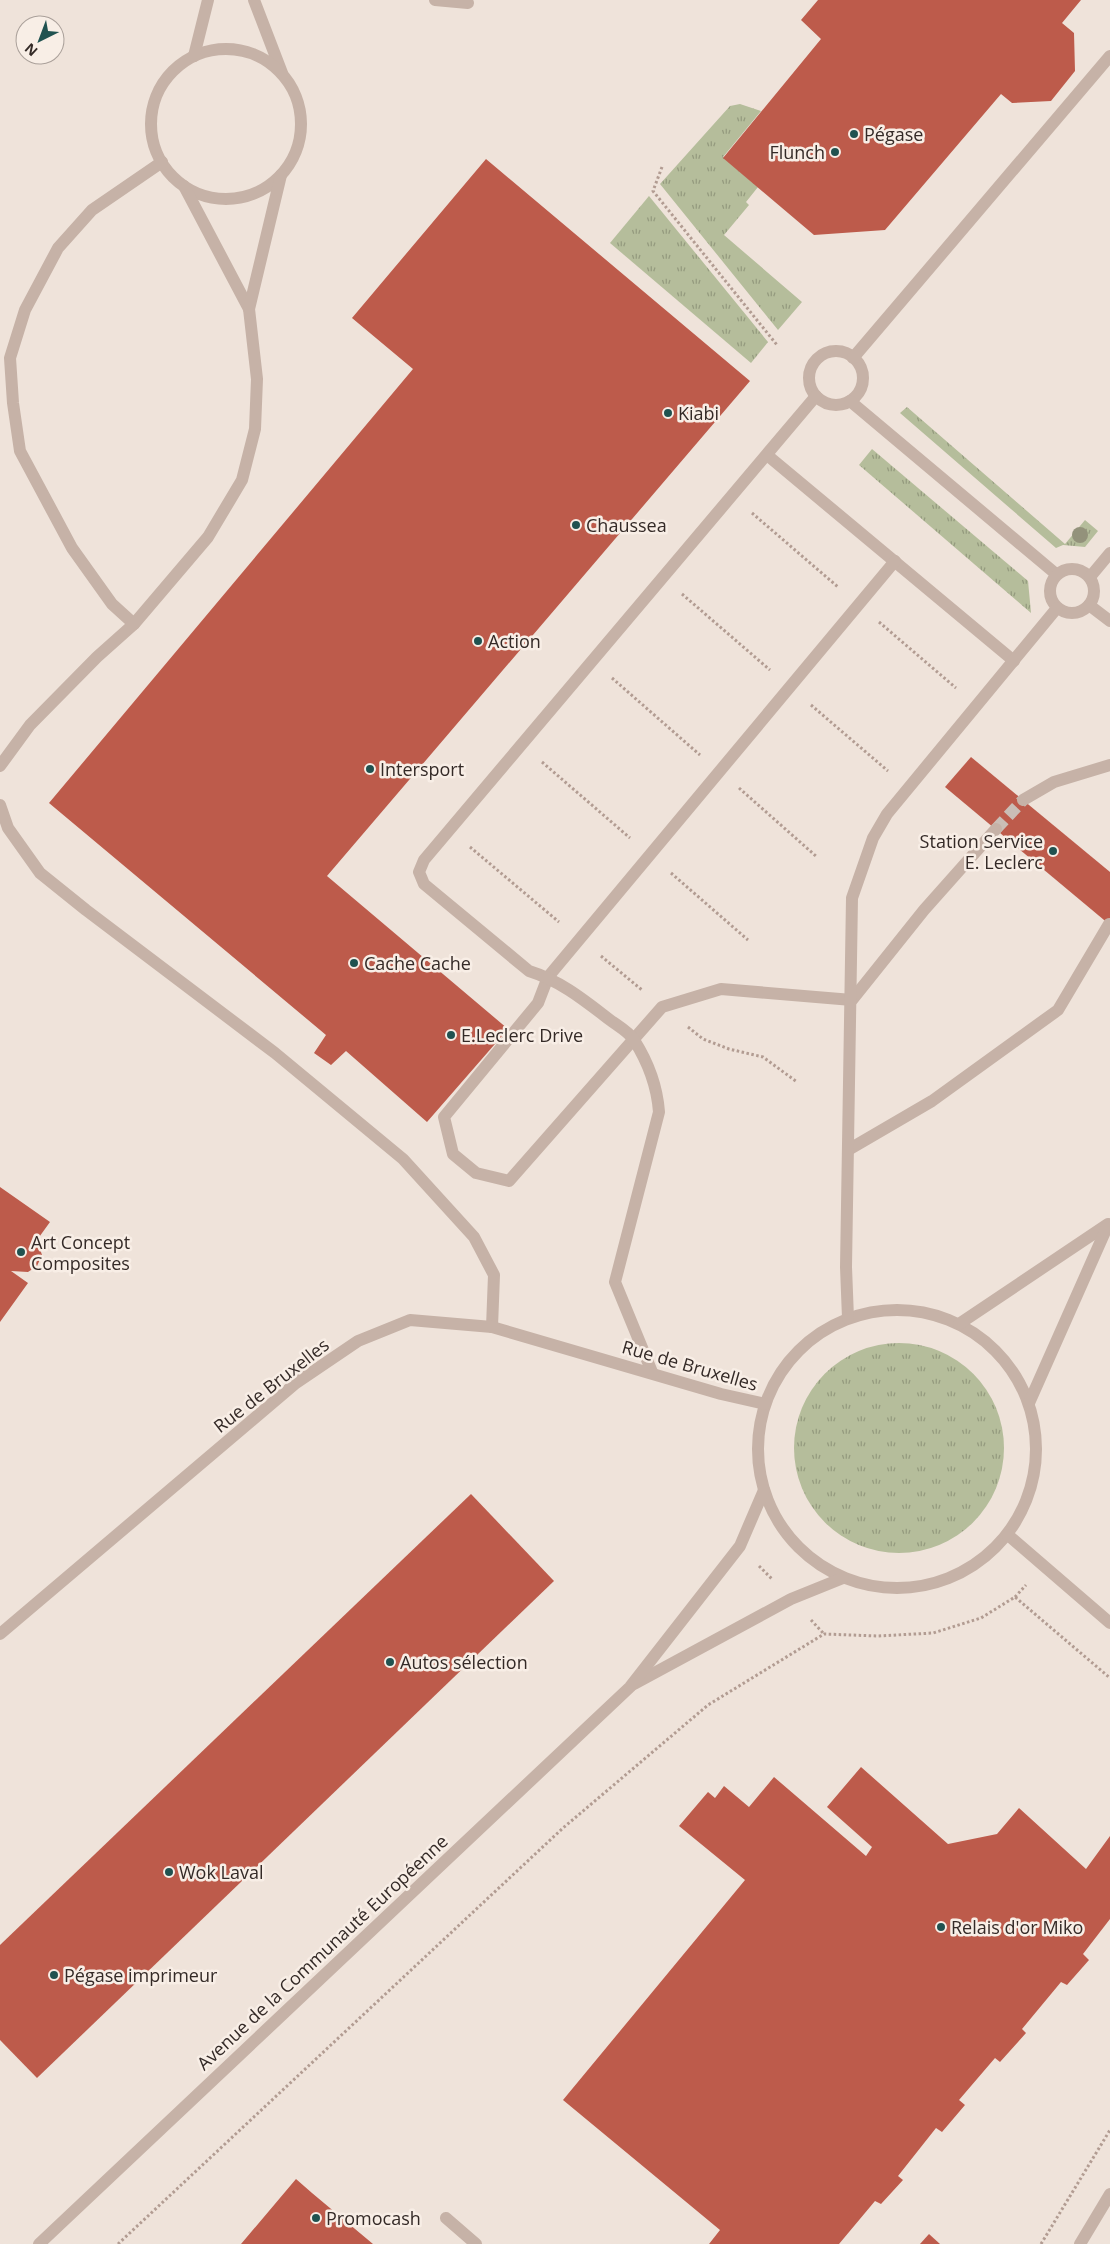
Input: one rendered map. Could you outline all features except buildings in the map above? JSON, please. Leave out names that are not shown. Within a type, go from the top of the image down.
[{"type":"street","points":[[194,56],[208,0]]},
{"type":"street","points":[[184,186],[204,195],[225,199],[246,196],[265,188],[281,174],[292,160],[299,143],[301,125],[299,108],[293,91],[283,75],[254,0]]},
{"type":"street","points":[[435,0],[468,3]]},
{"type":"street","points":[[249,309],[184,186],[162,162],[154,143],[151,123],[154,102],[163,83],[176,67],[194,56],[213,50],[251,53],[269,62],[283,75]]},
{"type":"street","points":[[853,358],[1110,56]]},
{"type":"street","points":[[134,624],[112,604],[72,548],[20,451],[13,403],[10,358],[25,310],[58,248],[92,210],[162,162]]},
{"type":"street","points":[[0,766],[30,725],[97,657],[134,624],[208,537],[242,480],[256,419],[257,379],[249,309],[281,174]]},
{"type":"street","points":[[828,353],[845,353],[853,358],[862,372],[863,381],[856,397],[840,405],[823,402],[816,396],[809,380],[814,363],[828,353]]},
{"type":"street","points":[[652,1372],[615,1282],[659,1112],[657,1091],[647,1063],[632,1038],[571,990],[548,977],[529,971],[424,884],[420,872],[424,860],[816,396]]},
{"type":"street","points":[[850,401],[1056,574]]},
{"type":"street","points":[[767,454],[1014,660]]},
{"type":"street","points":[[1090,577],[1110,553]]},
{"type":"street","points":[[852,1000],[721,989],[662,1006],[632,1038],[509,1181],[476,1173],[453,1154],[444,1118],[538,1002],[548,977],[895,561]]},
{"type":"street","points":[[1078,569],[1090,577],[1095,592],[1089,605],[1077,612],[1070,613],[1057,608],[1050,596],[1049,588],[1056,574],[1063,570],[1078,569]]},
{"type":"street","points":[[1089,605],[1110,621]]},
{"type":"street","points":[[848,1318],[848,1150],[852,1000],[852,898],[873,838],[887,814],[1057,608]]},
{"type":"street","points":[[1023,800],[1054,782],[1110,765]]},
{"type":"street","points":[[0,805],[8,828],[40,872],[86,910],[275,1053],[403,1159],[474,1237],[494,1275],[492,1327]]},
{"type":"street","points":[[852,1000],[924,910],[996,829]]},
{"type":"street","points":[[848,1150],[932,1101],[1058,1010],[1109,924]]},
{"type":"street","points":[[959,1324],[1109,1224]]},
{"type":"street","points":[[1029,1403],[1109,1224]]},
{"type":"street","points":[[885,1310],[923,1312],[959,1324],[989,1344],[1012,1371],[1029,1403],[1036,1437],[1035,1472],[1026,1505],[1008,1535],[974,1566],[933,1584],[888,1589],[843,1578],[817,1563],[794,1543],[776,1518],[764,1490],[757,1447],[765,1404],[784,1368],[806,1344],[812,1338],[848,1318],[885,1310]]},
{"type":"street","name":"Rue de Bruxelles","points":[[0,1634],[296,1383],[358,1341],[410,1320],[492,1327],[652,1372],[721,1394],[765,1404]]},
{"type":"street","name":"Avenue de la Communauté Européenne","points":[[39,2244],[630,1687],[740,1546],[764,1490]]},
{"type":"street","points":[[1008,1535],[1110,1624]]},
{"type":"street","name":"Avenue de la Communauté Européenne","points":[[630,1687],[791,1599],[843,1578]]},
{"type":"street","points":[[1080,2244],[1110,2194]]},
{"type":"street","points":[[446,2218],[476,2244]]},
{"type":"path","points":[[662,167],[653,191],[777,345]]},
{"type":"path","points":[[450,830],[703,1039],[729,1049],[762,1057],[797,1082]]},
{"type":"path","points":[[118,2244],[562,1828],[708,1705],[824,1634],[878,1636],[933,1633],[981,1618],[1015,1597],[1110,1678]]},
{"type":"path","points":[[1041,2244],[1110,2130]]},
{"type":"green space","points":[[740,104],[761,111],[723,157],[758,187],[746,202],[749,205],[724,235],[802,302],[778,330],[660,184],[730,106]]},
{"type":"green space","points":[[649,196],[768,342],[751,363],[610,243]]},
{"type":"green space","points":[[907,407],[1065,544],[1085,520],[1098,531],[1085,547],[1063,545],[1056,548],[900,413]]},
{"type":"green space","points":[[872,449],[1028,581],[1031,613],[859,465]]},
{"type":"green space","points":[[899,1343],[919,1345],[939,1351],[957,1361],[973,1374],[986,1390],[996,1408],[1002,1428],[1004,1448],[1002,1468],[996,1488],[986,1506],[973,1522],[957,1535],[939,1545],[919,1551],[899,1553],[879,1551],[859,1545],[841,1535],[825,1522],[812,1506],[802,1488],[796,1468],[794,1448],[796,1428],[802,1408],[812,1390],[825,1374],[841,1361],[859,1351],[879,1345]]},
{"type":"tunnel","points":[[996,829],[1023,800]]},
{"type":"place","name":"Pégase","points":[[854,134]]},
{"type":"place","name":"Flunch","points":[[835,152]]},
{"type":"place","name":"Kiabi","points":[[668,413]]},
{"type":"place","name":"Chaussea","points":[[576,525]]},
{"type":"place","name":"Action","points":[[478,641]]},
{"type":"place","name":"Intersport","points":[[370,769]]},
{"type":"place","name":"Station Service E. Leclerc","points":[[1053,851]]},
{"type":"place","name":"Cache Cache","points":[[354,963]]},
{"type":"place","name":"E.Leclerc Drive","points":[[451,1035]]},
{"type":"place","name":"Art Concept Composites","points":[[21,1252]]},
{"type":"place","name":"Autos sélection","points":[[390,1662]]},
{"type":"place","name":"Wok Laval","points":[[169,1872]]},
{"type":"place","name":"Relais d'or Miko","points":[[941,1927]]},
{"type":"place","name":"Pégase imprimeur","points":[[54,1975]]},
{"type":"place","name":"Promocash","points":[[316,2218]]}]
